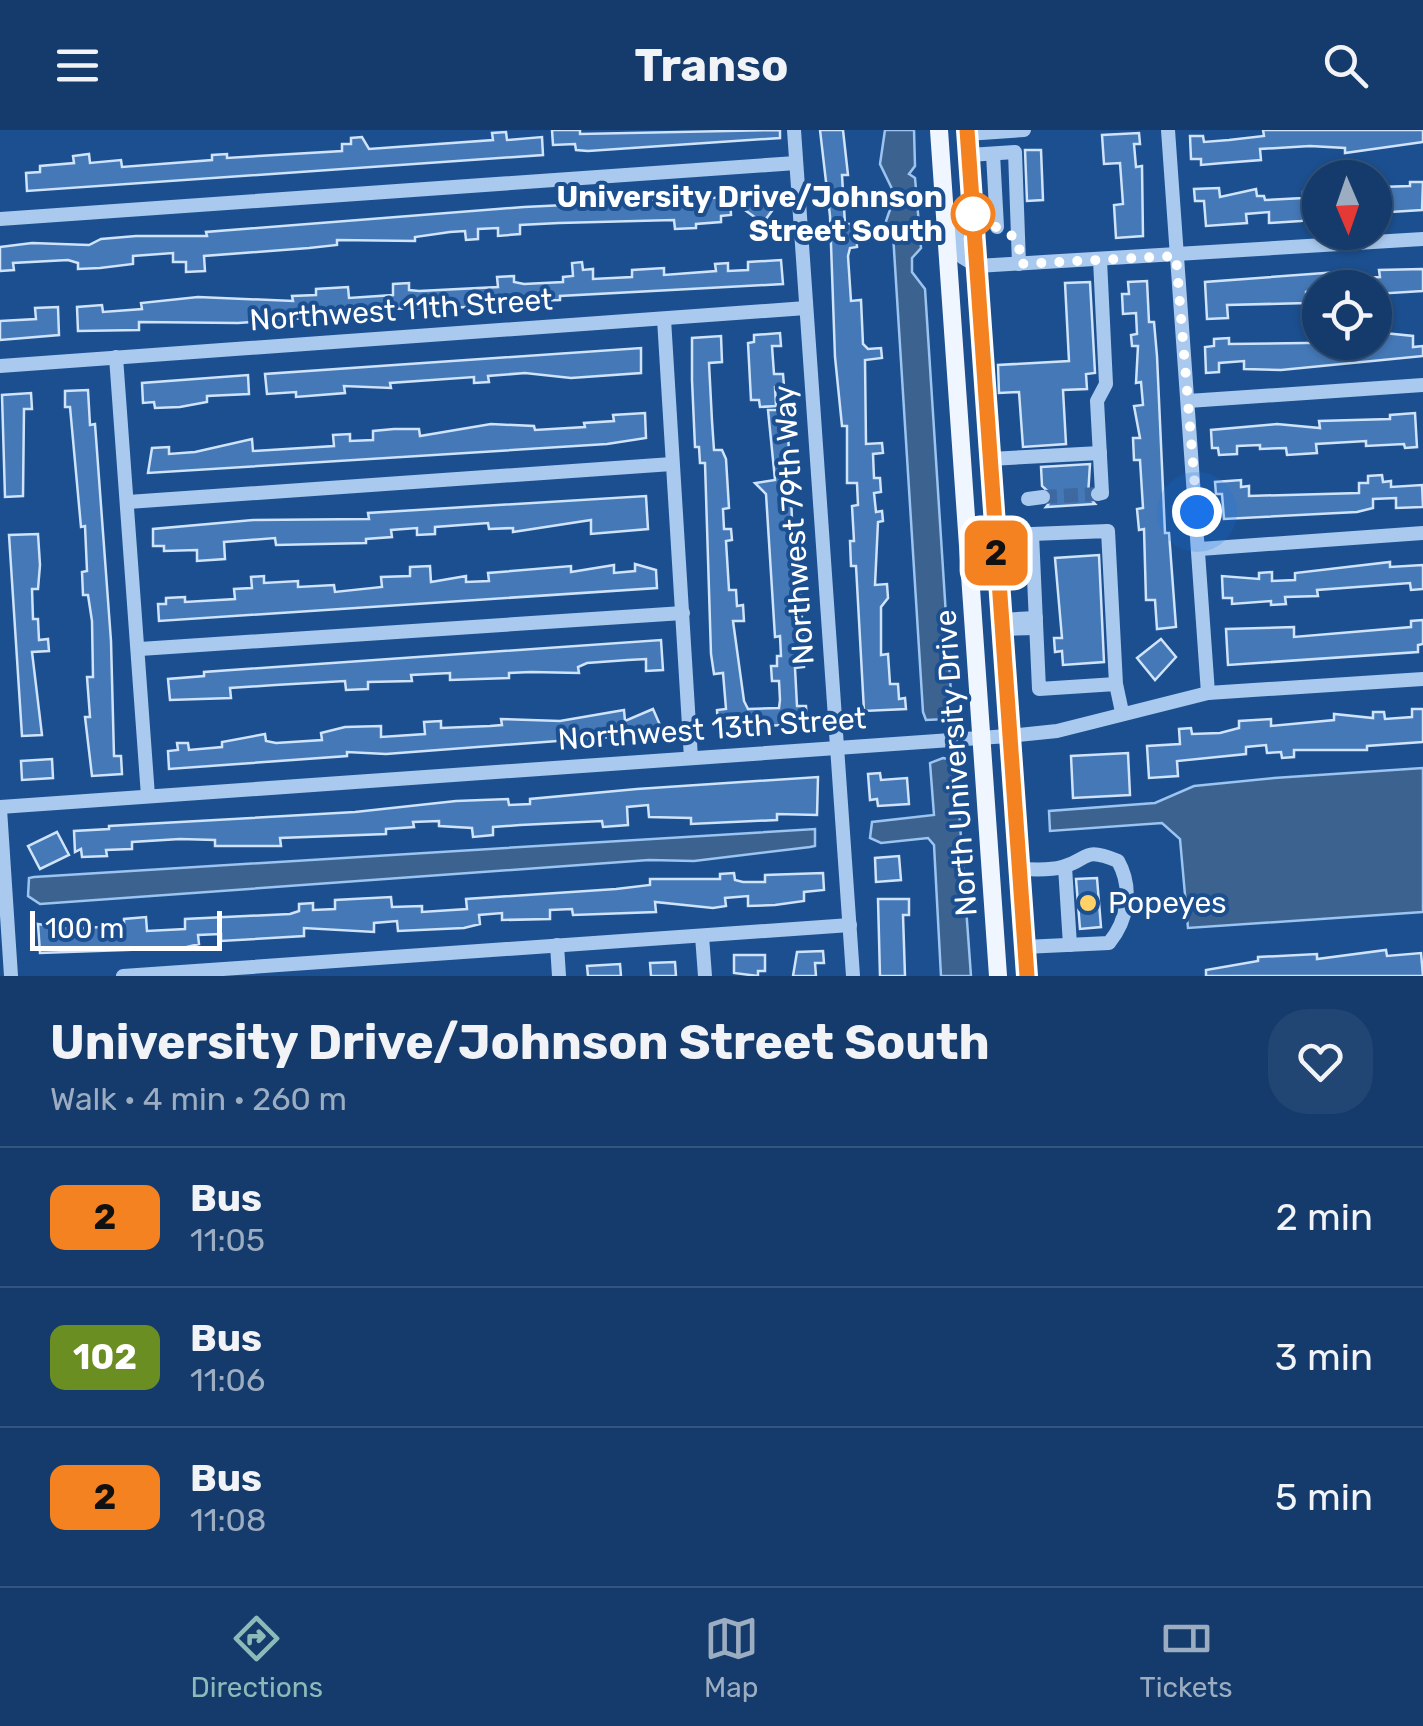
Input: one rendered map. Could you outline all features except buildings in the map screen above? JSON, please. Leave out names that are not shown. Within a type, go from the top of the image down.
[{"type":"main road","name":"North University Drive","points":[[938,130],[998,976]]},
{"type":"main road","name":"North University Drive","points":[[967,132],[1026,976]]},
{"type":"street","name":"Northwest 79th Way","points":[[794,130],[854,976]]},
{"type":"street","points":[[967,132],[1024,130]]},
{"type":"street","points":[[1168,130],[1208,693]]},
{"type":"street","points":[[969,155],[1015,152],[1020,264]]},
{"type":"street","points":[[993,154],[997,227]]},
{"type":"street","points":[[0,218],[796,163]]},
{"type":"street","name":"North University Drive","points":[[942,186],[962,257],[977,266]]},
{"type":"street","points":[[974,228],[997,227],[1019,240]]},
{"type":"street","points":[[977,266],[1423,238]]},
{"type":"street","points":[[1098,494],[1102,493],[1097,401],[1106,384],[1100,260]]},
{"type":"street","name":"Northwest 11th Street","points":[[0,366],[806,308]]},
{"type":"street","points":[[664,319],[692,758]]},
{"type":"street","points":[[116,358],[148,796]]},
{"type":"street","points":[[1188,400],[1423,385]]},
{"type":"street","points":[[990,459],[1100,453]]},
{"type":"street","points":[[128,502],[672,464]]},
{"type":"street","points":[[1116,684],[1039,689],[1032,534],[1108,531],[1116,684],[1122,712]]},
{"type":"street","points":[[1200,548],[1423,533]]},
{"type":"street","points":[[140,649],[683,613]]},
{"type":"street","points":[[1001,624],[1036,623]]},
{"type":"street","name":"Northwest 13th Street","points":[[0,808],[1008,736],[1057,731],[1208,693],[1423,679]]},
{"type":"street","points":[[0,808],[11,976]]},
{"type":"street","points":[[1018,870],[1065,867],[1077,858],[1099,853],[1118,861],[1126,889],[1122,927],[1109,943],[1024,947]]},
{"type":"street","points":[[1065,867],[1070,945]]},
{"type":"street","points":[[123,976],[850,925]]},
{"type":"street","points":[[702,936],[705,976]]},
{"type":"street","points":[[557,946],[559,976]]},
{"type":"water","points":[[885,130],[914,130],[915,166],[909,174],[915,178],[921,248],[912,258],[912,272],[925,289],[952,709],[948,719],[926,720],[923,712],[893,234],[884,227],[895,195],[880,164]]},
{"type":"water","points":[[943,758],[952,760],[956,769],[971,976],[941,976],[934,845],[928,838],[881,843],[870,838],[872,822],[934,815],[930,763]]},
{"type":"water","points":[[1423,768],[1423,912],[1188,928],[1180,839],[1162,823],[1050,831],[1049,811],[1155,803],[1194,786]]},
{"type":"water","points":[[815,829],[815,846],[694,861],[649,860],[40,904],[28,896],[29,878],[34,877]]},
{"type":"tunnel","points":[[1043,497],[1098,494]]},
{"type":"bus line","name":"2","points":[[967,130],[1027,976]]},
{"type":"place","name":"University Drive/Johnson Street South","points":[[973,214]]},
{"type":"place","name":"Popeyes","points":[[1088,903]]},
{"type":"route","points":[[973,214],[974,228],[997,227],[1019,240],[1020,264],[1176,256],[1197,512]]}]
